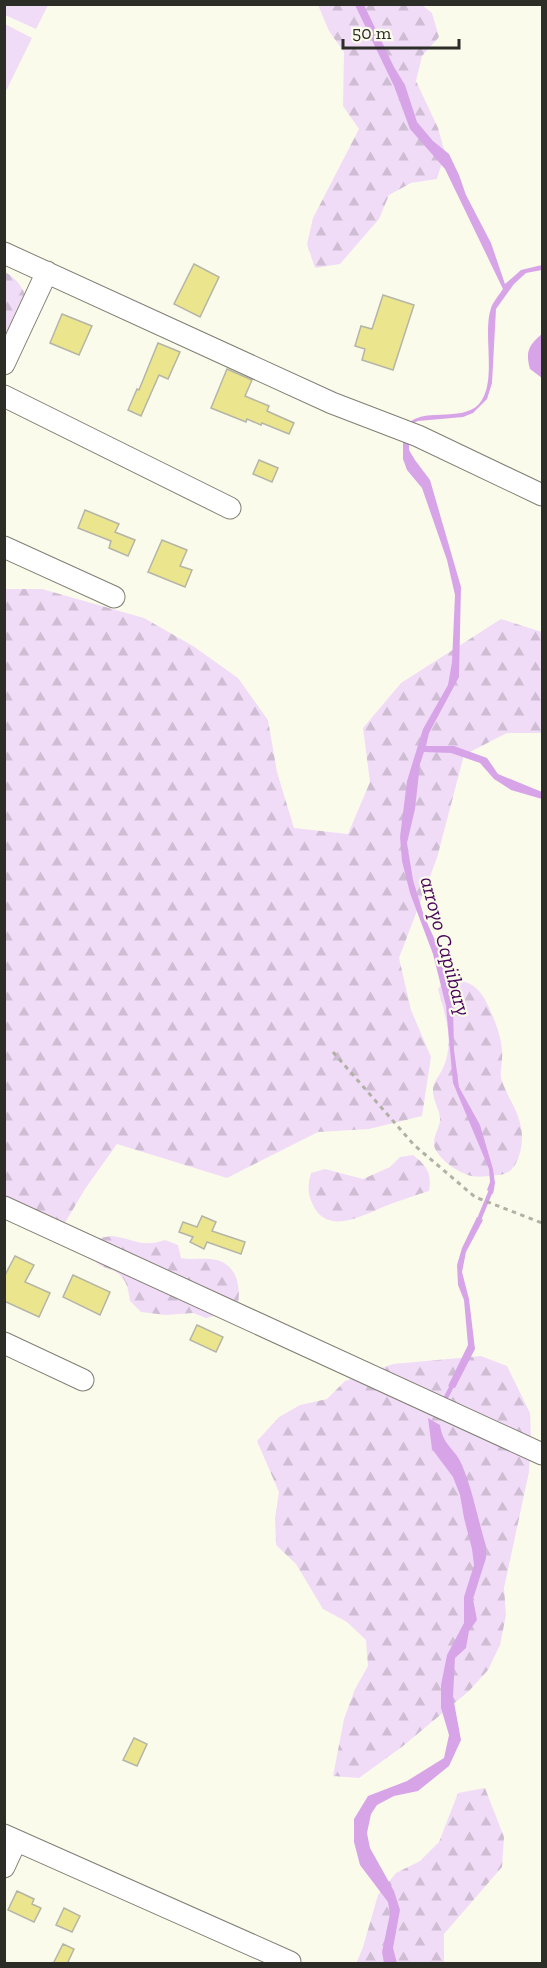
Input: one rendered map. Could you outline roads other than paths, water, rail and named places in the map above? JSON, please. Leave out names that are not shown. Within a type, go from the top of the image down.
[{"type":"street","points":[[4,253],[332,403],[418,436],[543,495]]},
{"type":"street","points":[[4,364],[47,272]]},
{"type":"street","points":[[4,396],[230,508]]},
{"type":"street","points":[[4,547],[114,597]]},
{"type":"street","points":[[4,1208],[543,1455]]},
{"type":"street","points":[[4,1343],[83,1380]]},
{"type":"street","points":[[4,1867],[10,1838],[290,1962],[290,1964]]},
{"type":"waterway","name":"arroyo Capiibary","points":[[478,1222],[492,1188]]},
{"type":"waterway","name":"arroyo Capiibary","points":[[443,1403],[453,1384]]}]
